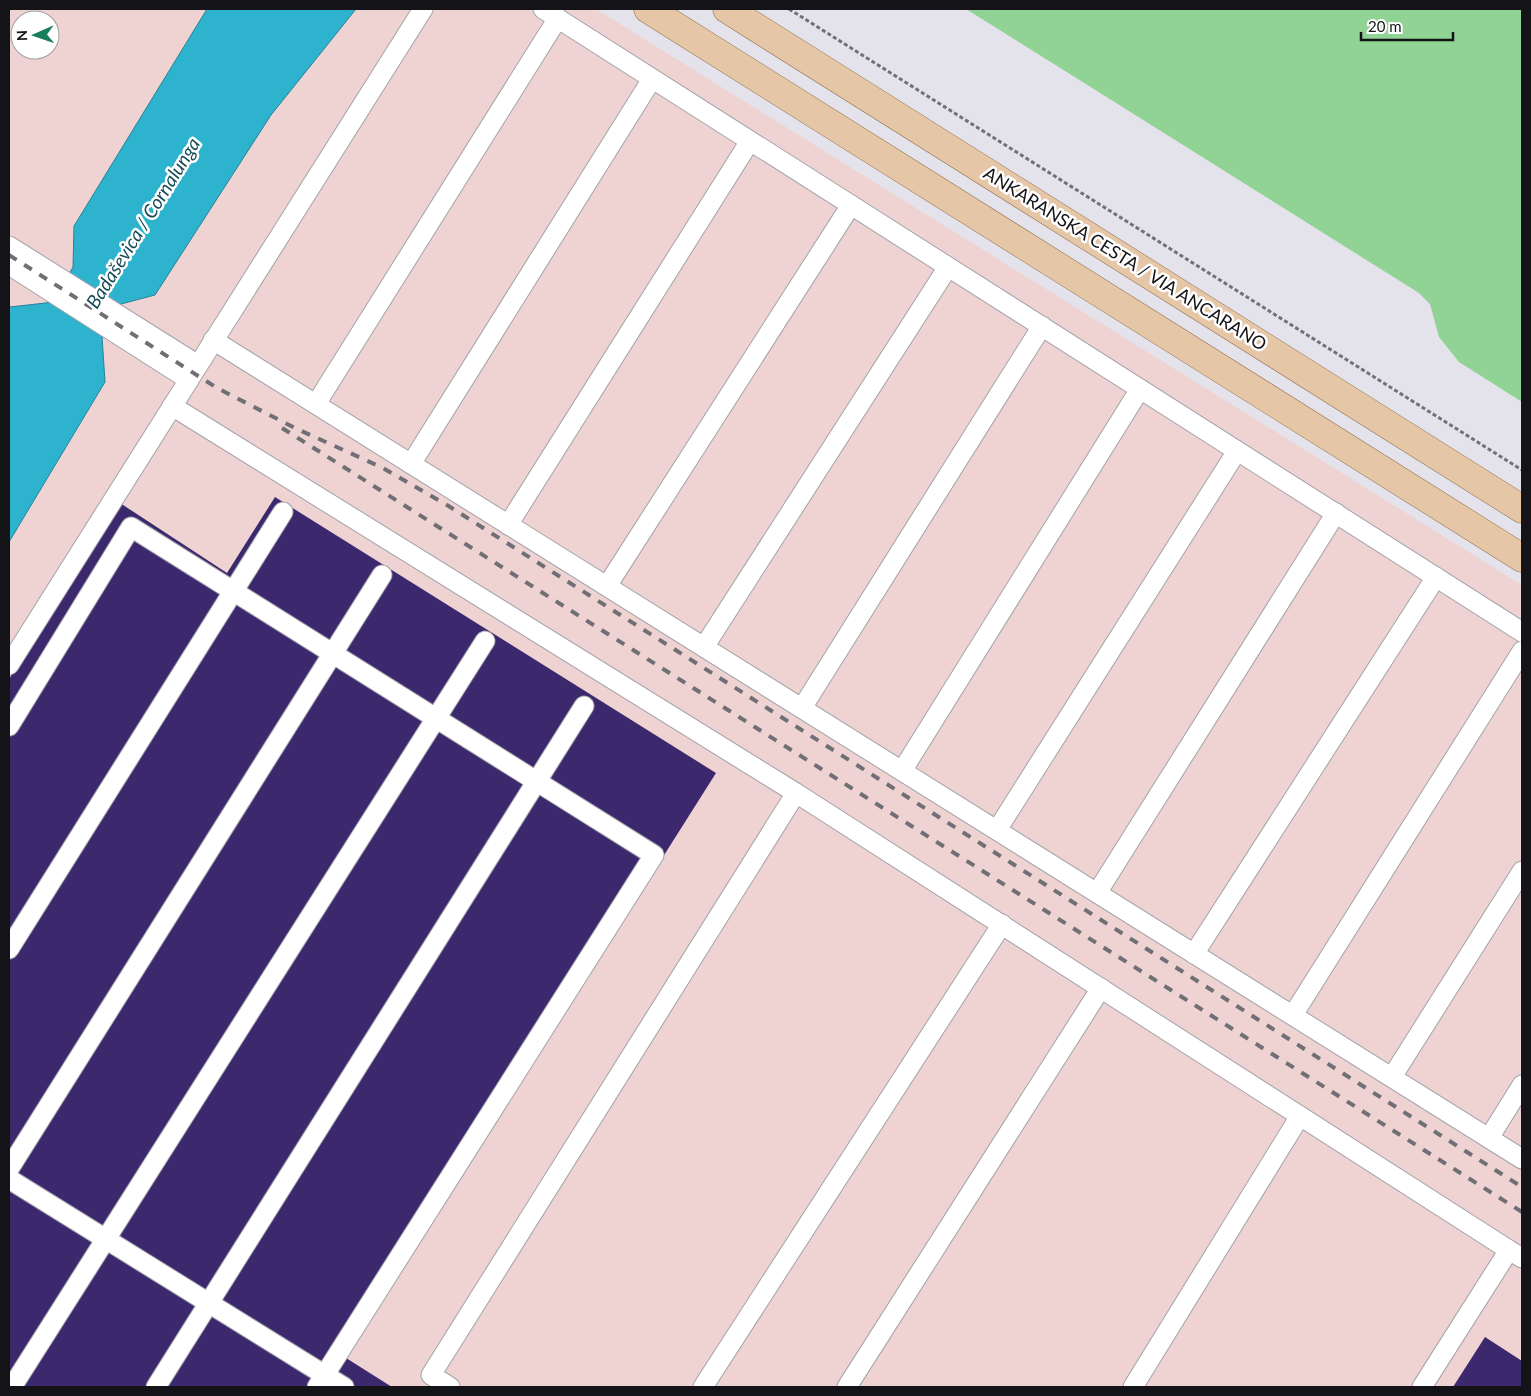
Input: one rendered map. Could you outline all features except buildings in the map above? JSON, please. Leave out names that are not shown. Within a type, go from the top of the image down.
[{"type":"main road","points":[[648,9],[1522,558]]},
{"type":"main road","name":"ANKARANSKA CESTA / VIA ANCARANO","points":[[727,9],[1522,509]]},
{"type":"lane","points":[[9,664],[423,9]]},
{"type":"lane","points":[[316,404],[551,14],[1522,632]]},
{"type":"lane","points":[[411,464],[652,79]]},
{"type":"lane","points":[[508,525],[750,141]]},
{"type":"lane","points":[[607,586],[851,205]]},
{"type":"lane","points":[[9,246],[34,271],[193,373]]},
{"type":"lane","points":[[9,265],[34,271]]},
{"type":"lane","points":[[704,647],[948,267]]},
{"type":"lane","points":[[802,708],[1042,326]]},
{"type":"lane","points":[[214,340],[1522,1159]]},
{"type":"lane","points":[[902,771],[1140,389]]},
{"type":"lane","points":[[172,406],[796,792],[1516,1254],[1422,1387]]},
{"type":"lane","points":[[997,830],[1237,450]]},
{"type":"lane","points":[[9,949],[283,512]]},
{"type":"lane","points":[[1097,893],[1336,513]]},
{"type":"lane","points":[[9,726],[130,528],[654,855],[321,1381]]},
{"type":"lane","points":[[9,1169],[382,575]]},
{"type":"lane","points":[[1194,954],[1436,577]]},
{"type":"lane","points":[[12,1387],[485,641]]},
{"type":"lane","points":[[1293,1015],[1522,651]]},
{"type":"lane","points":[[156,1387],[584,706]]},
{"type":"lane","points":[[450,1387],[431,1375],[796,792]]},
{"type":"lane","points":[[1392,1077],[1522,871]]},
{"type":"lane","points":[[703,1387],[1002,924]]},
{"type":"lane","points":[[847,1387],[1101,988]]},
{"type":"lane","points":[[1489,1138],[1522,1085]]},
{"type":"lane","points":[[1133,1387],[1300,1116]]},
{"type":"lane","points":[[9,1179],[208,1303],[321,1381],[344,1387]]},
{"type":"path","points":[[789,9],[1522,470]]},
{"type":"shaded area","points":[[9,9],[596,9],[1522,585],[1522,1387],[9,1387]]},
{"type":"green space","points":[[966,9],[1522,9],[1522,402],[1459,362],[1439,337],[1430,304],[1419,293]]},
{"type":"water","name":"Badaševica / Cornalunga","points":[[207,9],[356,9],[271,115],[155,295],[121,304],[102,336],[105,382],[9,542],[9,309],[10,307],[54,302],[73,267],[74,226]]},
{"type":"railway","points":[[9,255],[217,388],[295,428],[383,468],[447,505],[1522,1187]]},
{"type":"railway","points":[[282,428],[1522,1212]]}]
